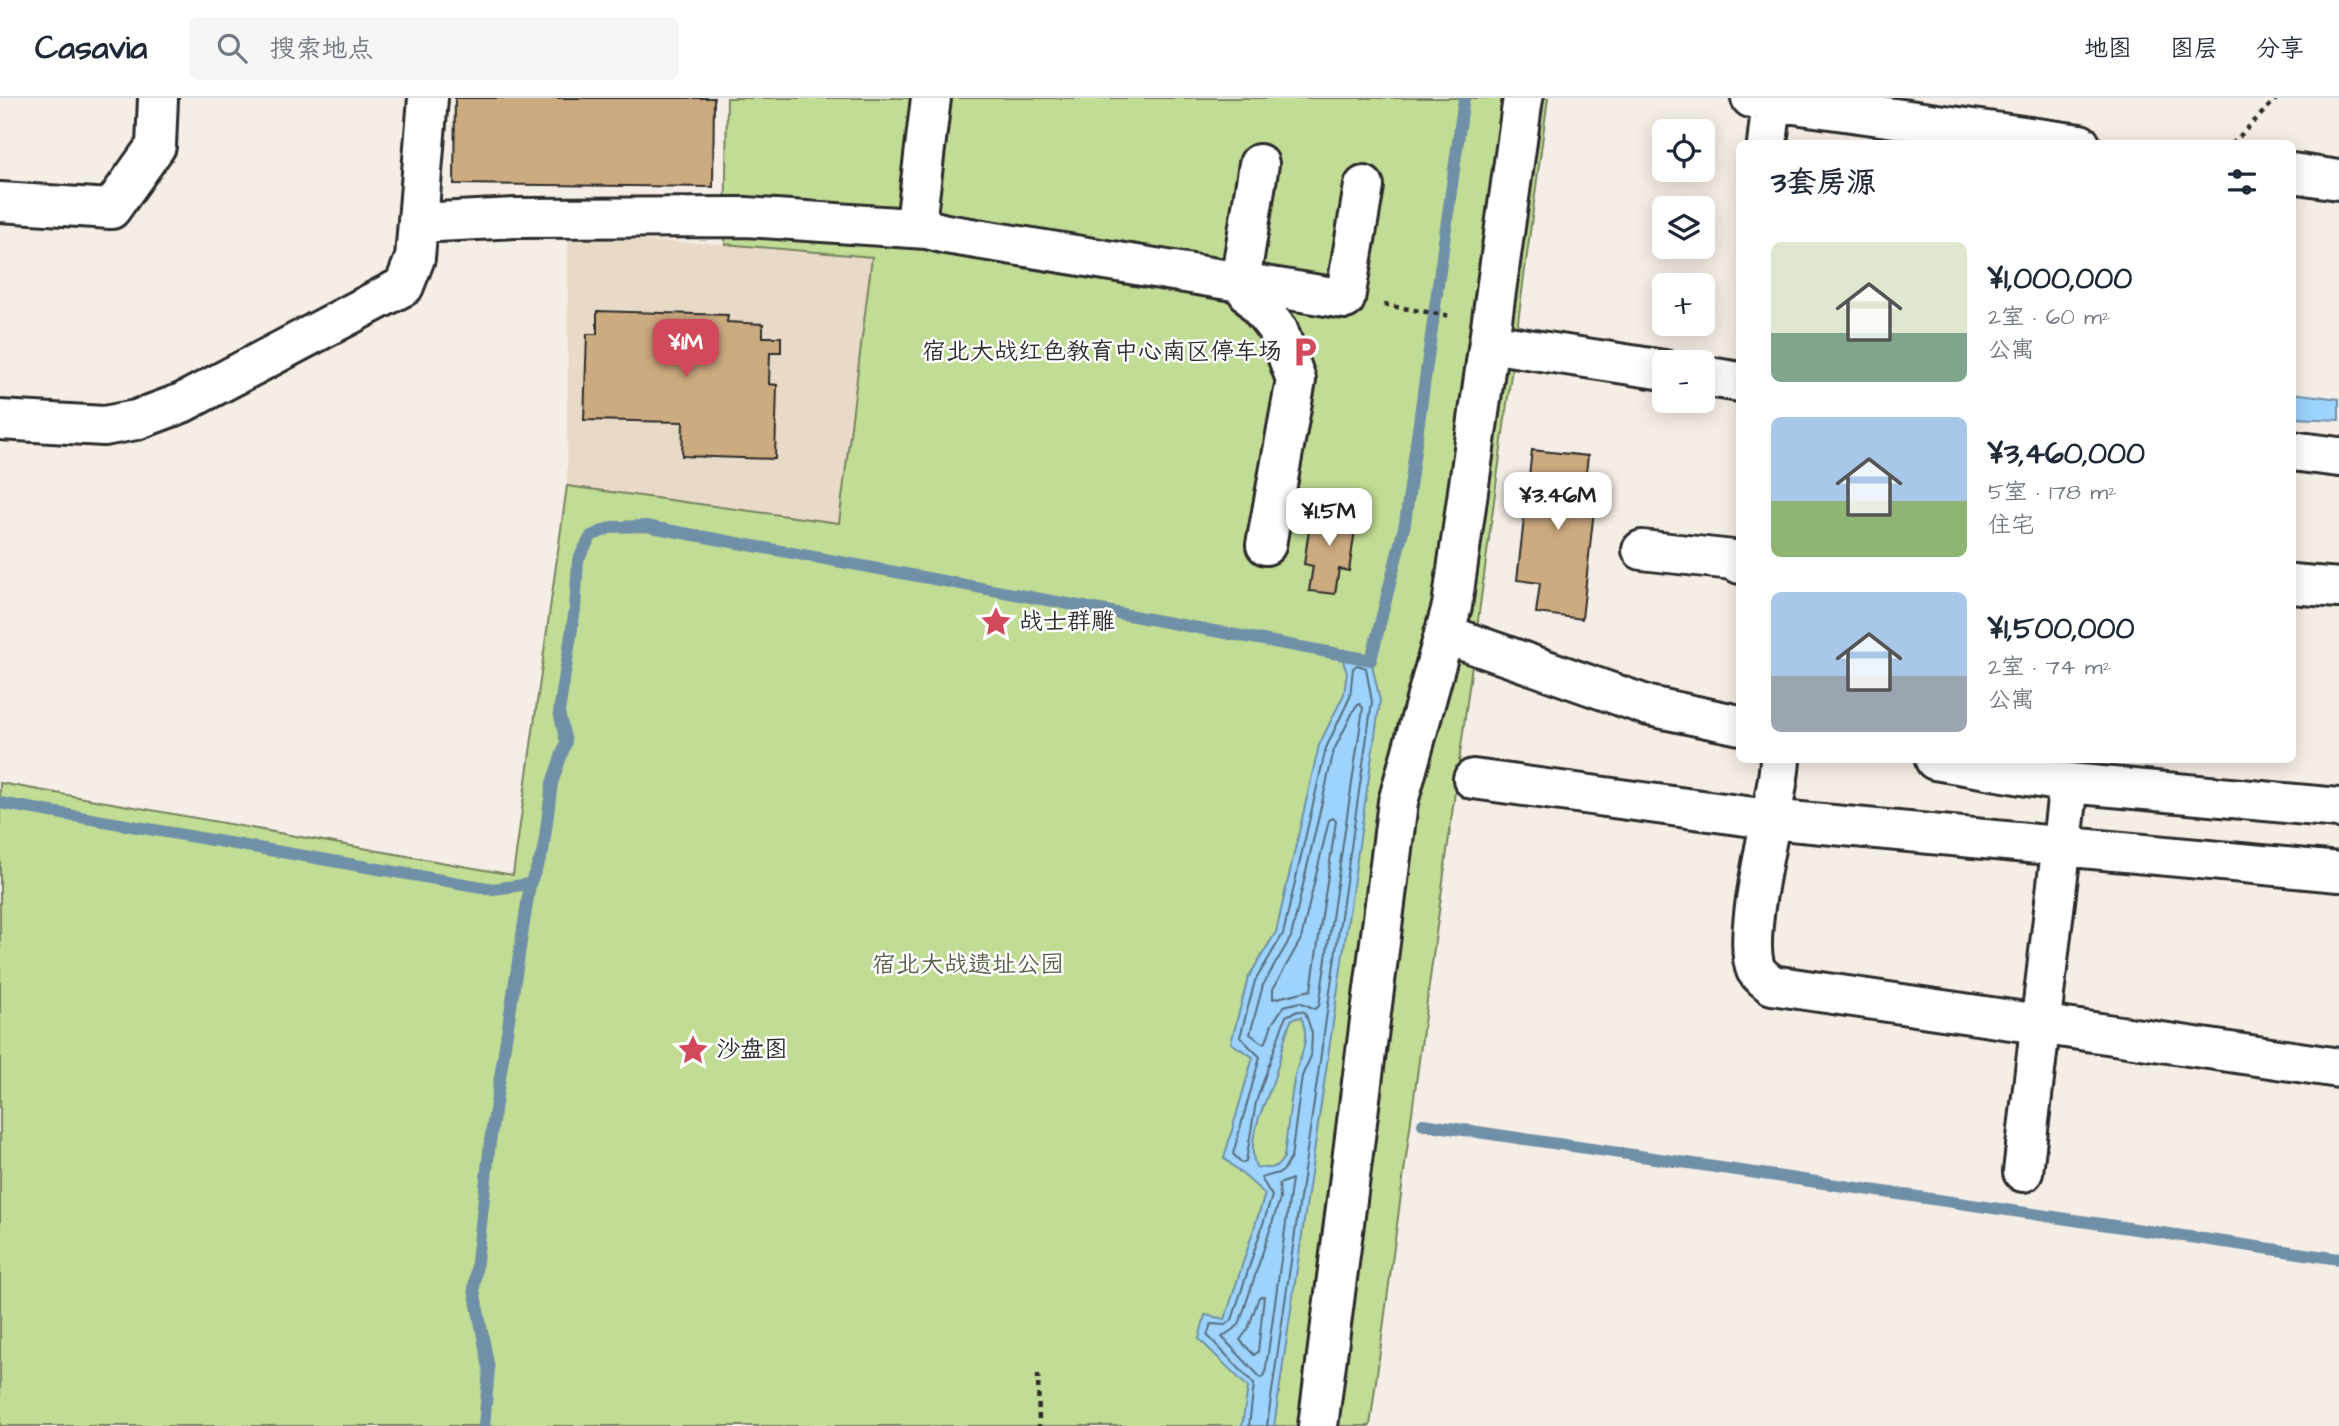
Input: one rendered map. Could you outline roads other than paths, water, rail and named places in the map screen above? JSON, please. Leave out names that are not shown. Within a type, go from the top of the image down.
[{"type":"lane","points":[[0,202],[111,209],[156,146],[158,98]]},
{"type":"lane","points":[[0,420],[104,426],[136,420],[182,403],[404,286],[415,258],[428,98]]},
{"type":"lane","points":[[927,229],[917,215],[917,193],[931,98]]},
{"type":"lane","points":[[1318,1426],[1398,802],[1452,606],[1523,98]]},
{"type":"lane","points":[[1767,140],[1762,99],[2052,140]]},
{"type":"lane","points":[[1259,164],[1240,282],[1278,330],[1296,380],[1266,545]]},
{"type":"lane","points":[[2296,174],[2339,180]]},
{"type":"lane","points":[[418,223],[516,218],[746,217],[927,229],[1345,299],[1364,186]]},
{"type":"lane","points":[[1489,343],[1652,368]]},
{"type":"lane","points":[[1715,378],[1736,381]]},
{"type":"lane","points":[[2296,452],[2339,457]]},
{"type":"lane","points":[[1642,550],[1736,562]]},
{"type":"lane","points":[[2296,584],[2339,588]]},
{"type":"lane","points":[[1444,634],[1649,706],[1736,724]]},
{"type":"lane","points":[[1780,763],[1779,788],[1769,819],[1753,944],[1757,971],[1772,985],[2339,1068]]},
{"type":"lane","points":[[1952,763],[2069,783],[2109,773],[2339,808]]},
{"type":"lane","points":[[1473,779],[1769,819],[2339,872]]},
{"type":"lane","points":[[2023,1172],[2069,783]]},
{"type":"water","points":[[2296,394],[2339,399],[2339,420],[2296,418]]},
{"type":"water","points":[[1341,655],[1371,660],[1380,701],[1274,1426],[1242,1426],[1248,1387],[1199,1339],[1205,1315],[1225,1319],[1265,1194],[1224,1158],[1253,1057],[1231,1043],[1248,978],[1276,932],[1319,745],[1344,694],[1347,673]],"holes":[[[1301,1017],[1305,1042],[1294,1080],[1284,1157],[1273,1168],[1256,1167],[1253,1155],[1255,1131],[1287,1032],[1292,1019]]]},
{"type":"waterway","points":[[0,803],[493,889],[530,884],[543,852],[552,783],[566,742],[559,712],[575,609],[578,560],[591,536],[612,527],[646,526],[1371,660],[1405,523],[1464,98]]},
{"type":"waterway","points":[[484,1426],[489,1369],[474,1289],[490,1142],[530,884]]},
{"type":"waterway","points":[[1423,1124],[2339,1259]]},
{"type":"place","name":"宿北大战红色教育中心南区停车场","points":[[1305,352]]},
{"type":"place","name":"战士群雕","points":[[996,622]]},
{"type":"place","name":"沙盘图","points":[[693,1050]]},
{"type":"park label","name":"宿北大战遗址公园","points":[[968,965]]}]
